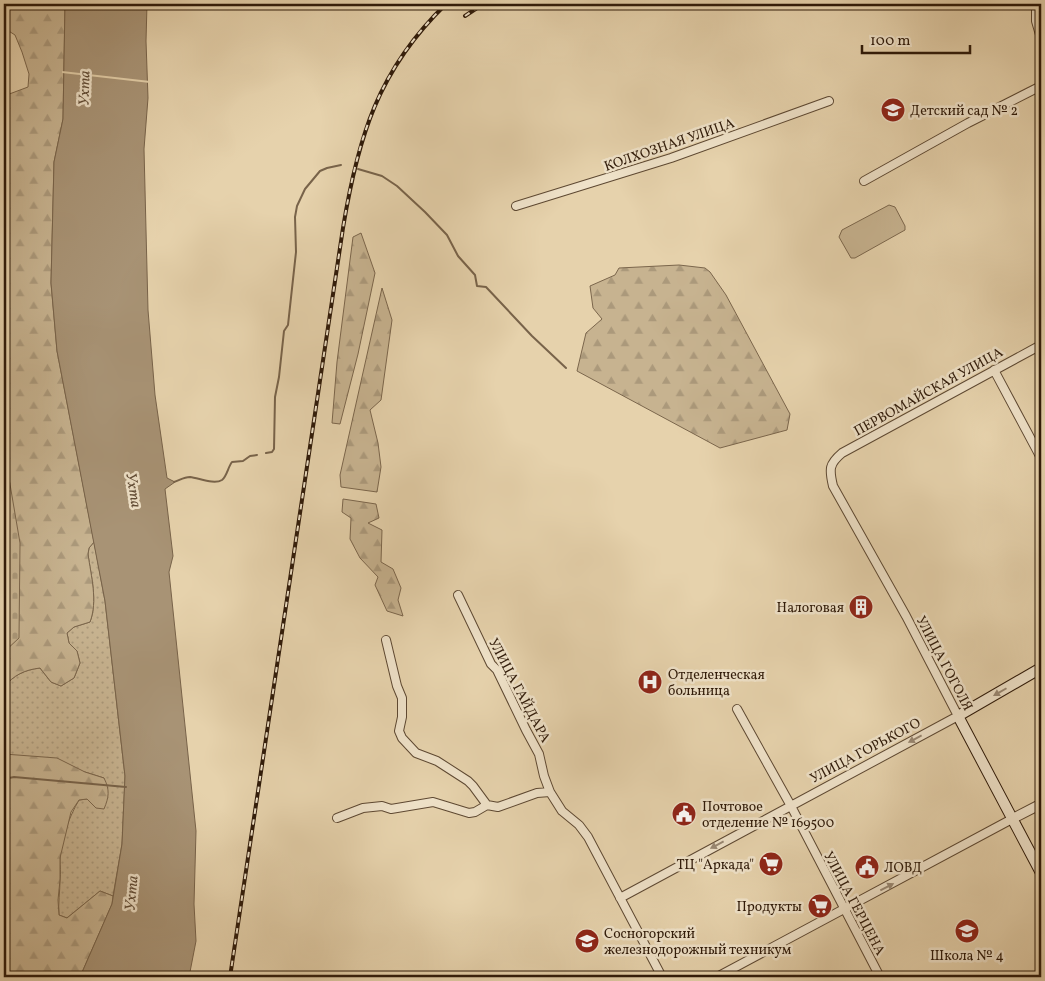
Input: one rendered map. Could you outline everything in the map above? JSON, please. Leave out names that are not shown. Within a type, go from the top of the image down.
[{"type":"main road","name":"УЛИЦА ГОРЬКОГО","points":[[958,716],[1041,668]]},
{"type":"main road","name":"УЛИЦА ГОГОЛЯ","points":[[958,716],[1041,873]]},
{"type":"street","points":[[1039,8],[1036,21],[1041,38]]},
{"type":"street","points":[[864,181],[968,123],[1041,86]]},
{"type":"street","name":"КОЛХОЗНАЯ УЛИЦА","points":[[516,206],[671,158],[829,100]]},
{"type":"street","name":"ПЕРВОМАЙСКАЯ УЛИЦА","points":[[831,465],[842,453],[1041,345]]},
{"type":"street","points":[[994,370],[1041,458]]},
{"type":"street","name":"УЛИЦА ГОГОЛЯ","points":[[831,465],[830,474],[833,486],[906,616],[958,716]]},
{"type":"street","name":"УЛИЦА ГАЙДАРА","points":[[458,595],[491,664],[497,670],[539,754],[550,792],[562,811],[588,836],[662,977]]},
{"type":"street","points":[[386,640],[397,686],[402,698],[402,717],[399,731],[402,738],[416,754],[436,761],[468,781],[487,805]]},
{"type":"street","name":"УЛИЦА ГЕРЦЕНА","points":[[737,709],[791,806],[880,977]]},
{"type":"street","name":"УЛИЦА ГОРЬКОГО","points":[[620,898],[958,716]]},
{"type":"street","points":[[337,818],[363,808],[382,806],[391,809],[433,802],[469,813],[475,812],[487,805],[498,807],[537,793],[550,792]]},
{"type":"street","points":[[717,977],[1041,804]]},
{"type":"green space","points":[[4,4],[23,4],[39,9],[48,4],[65,4],[63,119],[54,162],[51,283],[57,351],[94,542],[89,548],[88,554],[93,588],[92,614],[90,622],[74,627],[67,633],[69,643],[77,651],[80,663],[74,678],[61,686],[51,682],[40,668],[20,674],[4,687],[4,96],[28,87],[29,74],[15,35],[4,28]]},
{"type":"green space","points":[[889,205],[895,207],[905,226],[905,230],[855,258],[851,258],[839,237],[842,230]]},
{"type":"green space","points":[[361,233],[375,273],[358,354],[340,424],[332,423],[337,362],[353,237]]},
{"type":"green space","points":[[679,265],[705,268],[726,295],[790,414],[787,430],[720,448],[577,371],[586,333],[602,319],[593,308],[590,286],[615,275],[619,268]]},
{"type":"green space","points":[[382,288],[392,320],[381,400],[370,410],[378,443],[381,467],[377,492],[341,487],[340,475]]},
{"type":"green space","points":[[4,449],[20,543],[19,638],[4,652]]},
{"type":"green space","points":[[343,499],[376,504],[379,518],[368,523],[382,530],[381,562],[393,569],[401,588],[398,600],[403,616],[387,611],[375,585],[378,577],[360,558],[350,539],[351,518],[342,512]]},
{"type":"green space","points":[[94,542],[105,601],[125,776],[122,844],[113,896],[100,891],[67,918],[59,915],[60,860],[64,836],[79,800],[87,799],[96,808],[104,778],[4,754],[4,687],[20,674],[40,668],[51,682],[61,686],[74,678],[80,663],[77,651],[69,643],[67,633],[74,627],[90,622],[94,597],[88,554],[89,548]]},
{"type":"green space","points":[[4,754],[57,758],[85,772],[104,778],[106,782],[108,794],[104,809],[96,808],[87,799],[79,800],[71,812],[60,858],[59,915],[67,918],[100,891],[113,896],[112,904],[80,977],[4,977]]},
{"type":"water","name":"Ухта","points":[[65,4],[147,4],[148,98],[144,149],[148,310],[155,395],[167,478],[175,482],[165,489],[173,556],[169,572],[196,831],[194,904],[196,941],[189,977],[80,977],[112,904],[122,844],[125,776],[105,601],[57,351],[51,283],[54,162],[63,119]]},
{"type":"pier","points":[[62,71],[150,81],[150,83],[62,73]]},
{"type":"waterway","points":[[266,453],[272,452],[274,449],[275,397],[284,331],[288,325],[296,252],[295,217],[297,206],[305,189],[320,171],[341,165]]},
{"type":"waterway","points":[[358,169],[382,176],[397,186],[425,212],[447,235],[458,256],[475,275],[477,286],[486,287],[532,336],[566,368]]},
{"type":"waterway","points":[[174,482],[190,477],[211,482],[219,481],[224,478],[232,462],[243,461],[250,456],[257,455]]},
{"type":"waterway","points":[[4,779],[14,777],[126,787]]},
{"type":"railway","points":[[230,977],[349,195],[364,135],[387,80],[403,54],[446,4]]},
{"type":"railway","points":[[465,16],[483,4]]},
{"type":"place","name":"Детский сад № 2","points":[[893,110]]},
{"type":"place","name":"Налоговая","points":[[861,607]]},
{"type":"place","name":"Отделенческая больница","points":[[650,682]]},
{"type":"place","name":"Почтовое отделение № 169500","points":[[684,814]]},
{"type":"place","name":"ТЦ \"Аркада\"","points":[[771,864]]},
{"type":"place","name":"ЛОВД","points":[[867,867]]},
{"type":"place","name":"Продукты","points":[[820,906]]},
{"type":"place","name":"Школа № 4","points":[[967,931]]},
{"type":"place","name":"Сосногорский железнодорожный техникум","points":[[587,941]]}]
